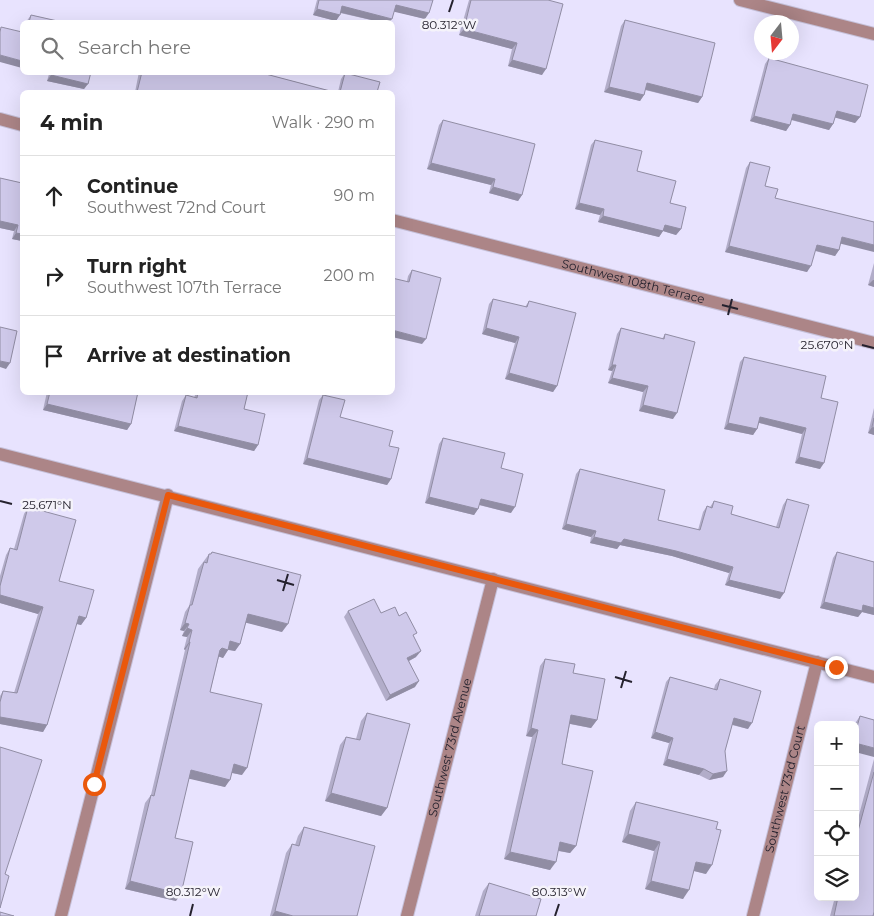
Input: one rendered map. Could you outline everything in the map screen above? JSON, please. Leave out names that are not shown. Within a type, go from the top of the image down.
[{"type":"street","points":[[740,0],[874,34]]},
{"type":"street","points":[[0,119],[20,124]]},
{"type":"street","name":"Southwest 108th Terrace","points":[[395,221],[874,343]]},
{"type":"street","points":[[0,454],[168,495],[874,677]]},
{"type":"street","points":[[61,916],[168,495]]},
{"type":"street","name":"Southwest 73rd Avenue","points":[[407,916],[493,578]]},
{"type":"street","name":"Southwest 73rd Court","points":[[753,916],[817,662]]},
{"type":"building","points":[[319,0],[433,0],[429,13],[396,5],[392,19],[342,6],[340,15],[317,9]]},
{"type":"building","points":[[471,0],[548,0],[563,4],[546,69],[512,60],[517,43],[464,29]]},
{"type":"building","points":[[31,15],[53,20],[30,20]]},
{"type":"building","points":[[625,20],[715,43],[702,97],[647,83],[644,95],[609,87]]},
{"type":"building","points":[[1,27],[20,32],[20,60],[0,55]]},
{"type":"building","points":[[768,60],[776,60],[868,85],[860,117],[837,111],[833,124],[793,114],[790,125],[754,116]]},
{"type":"building","points":[[51,75],[90,75],[88,84]]},
{"type":"building","points":[[141,75],[269,75],[326,90],[138,90]]},
{"type":"building","points":[[344,75],[353,75],[380,82],[378,90],[341,90]]},
{"type":"building","points":[[443,120],[535,144],[522,195],[493,187],[495,179],[431,163]]},
{"type":"building","points":[[595,140],[642,151],[637,171],[676,181],[670,203],[686,207],[681,229],[665,225],[663,231],[603,216],[604,209],[579,203]]},
{"type":"building","points":[[750,162],[770,167],[765,186],[778,189],[775,198],[874,222],[874,245],[842,237],[839,250],[817,245],[811,266],[729,246]]},
{"type":"building","points":[[0,178],[20,183],[20,234],[16,233],[18,225],[0,221]]},
{"type":"building","points":[[412,270],[441,278],[426,339],[395,331],[395,279],[409,282]]},
{"type":"building","points":[[493,299],[527,307],[529,301],[576,313],[557,386],[509,373],[519,337],[486,328]]},
{"type":"building","points":[[0,327],[17,331],[10,363],[0,361]]},
{"type":"building","points":[[621,328],[664,339],[665,334],[695,342],[677,413],[643,405],[648,386],[612,378],[616,365],[612,365]]},
{"type":"building","points":[[744,357],[826,376],[821,398],[838,402],[824,463],[799,457],[806,428],[760,417],[757,429],[728,423]]},
{"type":"building","points":[[49,395],[137,395],[131,424],[47,404]]},
{"type":"building","points":[[186,395],[197,398],[198,395],[247,395],[244,409],[265,414],[258,445],[178,426]]},
{"type":"building","points":[[323,395],[345,400],[340,417],[393,431],[389,446],[399,448],[391,479],[307,458]]},
{"type":"building","points":[[443,438],[505,453],[501,468],[523,474],[515,507],[481,499],[478,509],[429,497]]},
{"type":"building","points":[[580,469],[665,490],[658,520],[700,530],[707,506],[712,508],[714,501],[733,506],[731,514],[779,528],[787,499],[809,505],[784,593],[729,580],[733,567],[624,539],[621,543],[594,537],[596,531],[566,524]]},
{"type":"building","points":[[28,507],[76,520],[59,581],[94,590],[86,618],[79,616],[47,725],[0,717],[0,702],[3,691],[17,693],[43,607],[0,595],[0,586],[10,548],[17,550]]},
{"type":"building","points":[[212,552],[301,575],[288,624],[248,614],[240,644],[230,641],[228,650],[222,648],[220,650],[210,692],[262,704],[247,768],[234,764],[230,780],[191,770],[175,838],[193,842],[181,894],[130,881],[151,795],[154,796],[190,642],[192,630],[187,628],[189,624],[185,623],[204,562],[207,563],[209,554]]},
{"type":"building","points":[[837,552],[874,562],[874,608],[863,605],[862,611],[824,602]]},
{"type":"building","points":[[374,599],[381,613],[395,607],[399,616],[406,612],[417,633],[413,635],[421,651],[407,658],[419,681],[390,695],[348,611]]},
{"type":"building","points":[[545,659],[575,664],[573,673],[605,679],[597,720],[571,715],[562,764],[593,771],[576,846],[560,842],[556,862],[510,852],[538,730],[531,728]]},
{"type":"building","points":[[670,677],[717,690],[720,679],[761,691],[752,723],[734,718],[725,751],[727,771],[713,774],[704,769],[667,759],[673,738],[655,732]]},
{"type":"building","points":[[367,713],[410,724],[387,808],[331,793],[346,737],[360,740]]},
{"type":"building","points":[[860,716],[874,720],[874,748],[859,744]]},
{"type":"building","points":[[0,747],[42,760],[5,874],[9,876],[0,908]]},
{"type":"building","points":[[874,772],[873,916],[834,916],[837,901],[859,901],[859,827]]},
{"type":"building","points":[[636,802],[718,822],[716,829],[721,830],[712,865],[696,862],[689,890],[651,881],[660,842],[628,834]]},
{"type":"building","points":[[304,827],[375,846],[357,916],[293,916],[275,911],[292,844],[299,846]]},
{"type":"building","points":[[489,883],[541,899],[536,916],[479,916]]},
{"type":"building","points":[[0,912],[14,916],[0,916]]},
{"type":"route","points":[[94,784],[168,495],[836,667]]}]
